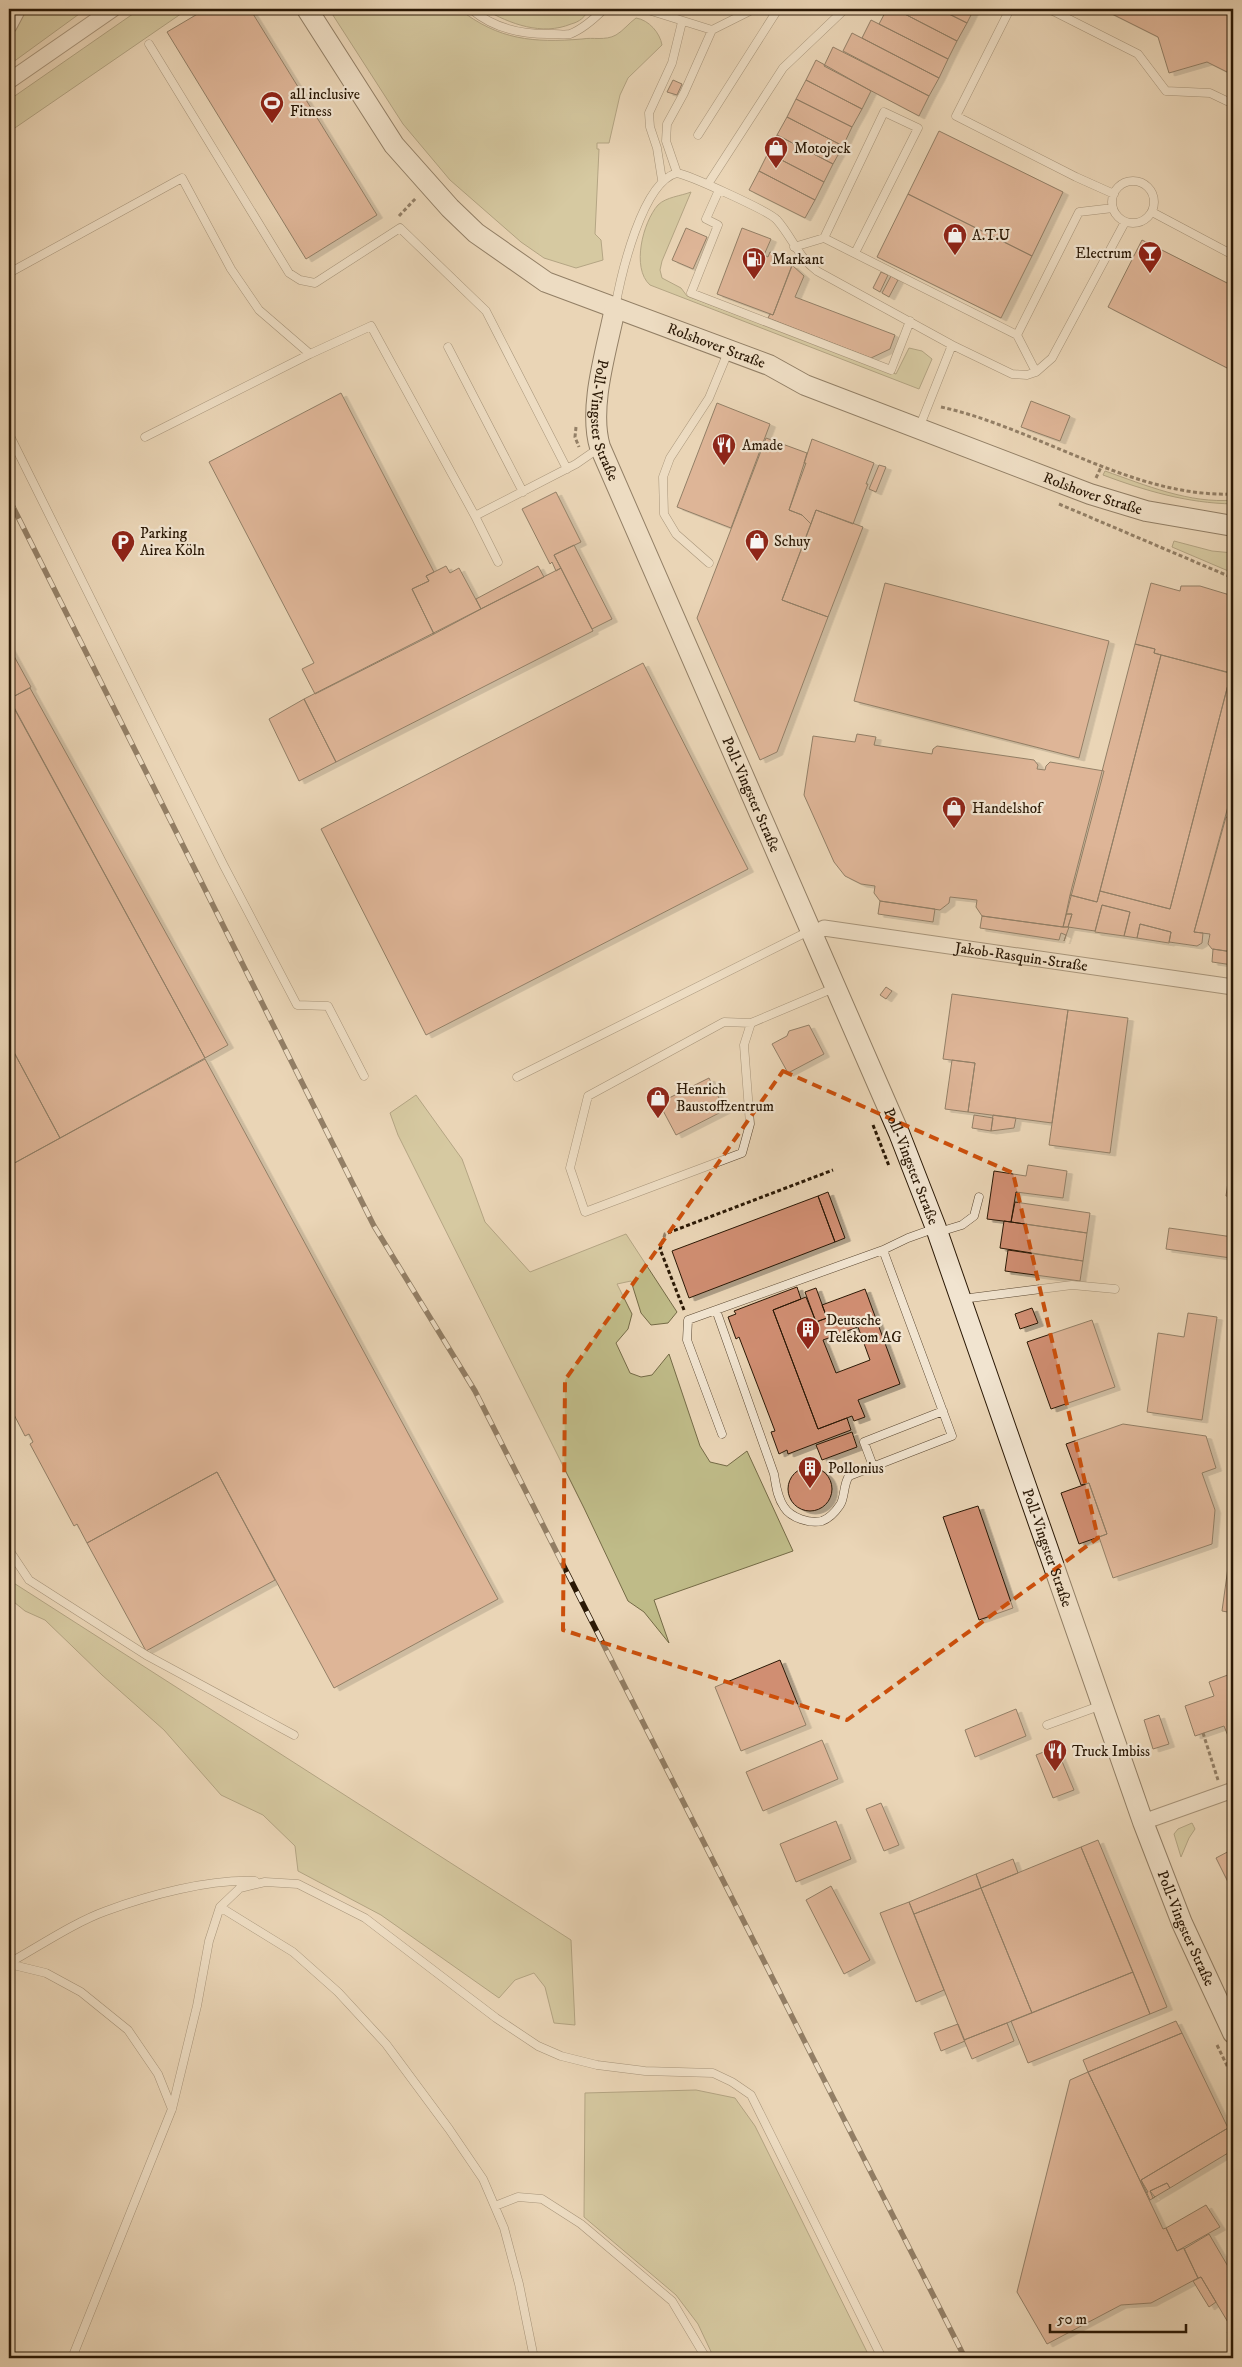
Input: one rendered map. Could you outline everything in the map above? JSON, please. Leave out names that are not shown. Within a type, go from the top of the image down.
[{"type":"street","points":[[9,26],[18,9]]},
{"type":"street","points":[[9,82],[113,9]]},
{"type":"street","name":"Rolshover Straße","points":[[307,9],[394,145],[429,185],[476,233],[546,282],[770,365],[805,385],[1090,494],[1146,511],[1233,526]]},
{"type":"street","name":"Poll-Vingster Straße","points":[[615,308],[597,411],[592,453],[812,932],[899,1133],[937,1231],[1143,1822],[1225,2038]]},
{"type":"street","name":"Jakob-Rasquin-Straße","points":[[812,932],[824,928],[1233,987]]},
{"type":"street","points":[[1143,1822],[1228,1792]]},
{"type":"lane","points":[[471,9],[502,28],[534,35],[569,34],[594,19],[604,9]]},
{"type":"lane","points":[[645,9],[712,30]]},
{"type":"lane","points":[[754,9],[712,30],[684,93],[667,124],[666,142],[677,172],[708,184],[776,218],[794,248],[805,262],[816,271],[952,345],[1012,374],[1027,375],[1036,372],[1052,358],[1125,222]]},
{"type":"lane","points":[[698,136],[778,9]]},
{"type":"lane","points":[[708,184],[782,68],[845,9]]},
{"type":"lane","points":[[1010,9],[956,116],[1076,177],[1114,194]]},
{"type":"lane","points":[[1049,9],[1138,54],[1166,91],[1210,93],[1233,104]]},
{"type":"lane","points":[[662,180],[657,148],[650,127],[649,113],[672,63],[682,22]]},
{"type":"lane","points":[[149,44],[289,273],[300,280],[315,283],[400,228],[486,311],[568,469]]},
{"type":"lane","points":[[824,238],[884,112],[918,128],[855,254]]},
{"type":"lane","points":[[615,308],[622,271],[649,198],[662,180],[677,172]]},
{"type":"lane","points":[[9,273],[182,178],[231,269],[259,310],[310,354]]},
{"type":"lane","points":[[1139,182],[1146,186],[1154,196],[1152,212],[1139,222],[1125,222],[1112,208],[1114,194],[1121,185],[1139,182]]},
{"type":"lane","points":[[719,190],[706,219],[718,225],[691,293],[892,370],[910,321]]},
{"type":"lane","points":[[1017,334],[1079,212],[1112,208]]},
{"type":"lane","points":[[1152,212],[1233,255]]},
{"type":"lane","points":[[794,248],[824,238],[1017,334],[1036,372]]},
{"type":"lane","points":[[145,436],[310,354],[371,326],[475,516],[498,562]]},
{"type":"lane","points":[[919,428],[952,345]]},
{"type":"lane","points":[[448,347],[523,492]]},
{"type":"lane","points":[[709,563],[676,534],[664,514],[663,477],[670,458],[709,398],[728,350]]},
{"type":"lane","points":[[9,434],[224,866],[297,1005],[328,1006],[364,1076]]},
{"type":"lane","points":[[475,516],[568,469],[592,453]]},
{"type":"lane","points":[[517,1078],[812,932]]},
{"type":"lane","points":[[751,1023],[744,1045],[750,1124],[742,1153],[585,1212],[570,1168],[588,1096],[724,1022],[751,1023],[836,987]]},
{"type":"lane","points":[[722,1434],[687,1340],[688,1320],[883,1250],[908,1238],[962,1225],[974,1216],[979,1197]]},
{"type":"lane","points":[[716,1310],[774,1474],[778,1497],[785,1510],[803,1521],[823,1520],[832,1514],[842,1502],[844,1484],[849,1476],[952,1436],[883,1250]]},
{"type":"lane","points":[[960,1300],[1072,1285],[1115,1289]]},
{"type":"lane","points":[[873,1466],[864,1442],[943,1411]]},
{"type":"lane","points":[[9,1550],[29,1580],[146,1655],[294,1735]]},
{"type":"lane","points":[[1047,1726],[1102,1705]]},
{"type":"lane","points":[[9,1964],[105,1911],[163,1894],[233,1880],[298,1884],[365,1918],[496,2018],[538,2046],[561,2056],[616,2068],[713,2074],[732,2082],[751,2094],[882,2358]]},
{"type":"lane","points":[[72,2358],[172,2109],[197,2006],[209,1941],[220,1907],[240,1888],[265,1882]]},
{"type":"lane","points":[[220,1907],[293,1952],[344,1998],[386,2044],[448,2129],[483,2180],[504,2228],[534,2358]]},
{"type":"lane","points":[[9,1964],[46,1973],[81,1992],[128,2030],[158,2074],[172,2109]]},
{"type":"lane","points":[[494,2206],[518,2197],[542,2199],[581,2224],[672,2301],[706,2358]]},
{"type":"path","points":[[400,228],[399,214],[429,185]]},
{"type":"path","points":[[928,404],[955,410],[990,422],[1154,484],[1205,494],[1233,494]]},
{"type":"path","points":[[577,420],[575,437],[592,453]]},
{"type":"path","points":[[869,1116],[891,1170]]},
{"type":"path","points":[[688,1320],[660,1249],[665,1234],[833,1170]]},
{"type":"path","points":[[1203,1733],[1228,1792]]},
{"type":"path","points":[[1225,2038],[1233,2078]]},
{"type":"highlighted area","points":[[783,1071],[1013,1173],[1098,1538],[847,1720],[563,1630],[565,1380]]},
{"type":"shaded area","points":[[25,9],[86,9],[9,65],[9,38]]},
{"type":"shaded area","points":[[140,9],[188,9],[9,132],[9,100]]},
{"type":"shaded area","points":[[329,9],[459,9],[488,27],[503,33],[517,37],[548,40],[612,37],[636,18],[649,24],[661,40],[662,45],[628,78],[620,95],[609,143],[597,143],[597,149],[599,149],[595,234],[601,240],[603,260],[576,268],[544,258],[521,242],[450,180],[403,124]]},
{"type":"shaded area","points":[[484,9],[588,9],[584,17],[577,22],[549,29],[515,24]]},
{"type":"shaded area","points":[[691,192],[662,261],[660,270],[662,278],[681,288],[687,296],[896,374],[909,348],[922,351],[932,359],[919,389],[650,285],[644,277],[640,257],[641,245],[648,222],[661,202]]},
{"type":"shaded area","points":[[1105,471],[1168,492],[1200,499],[1233,500],[1233,504],[1183,499],[1167,495],[1103,475]]},
{"type":"shaded area","points":[[1174,541],[1212,551],[1233,553],[1233,573],[1172,547]]},
{"type":"shaded area","points":[[416,1095],[462,1159],[485,1222],[530,1272],[626,1234],[677,1312],[668,1323],[651,1325],[641,1313],[631,1281],[617,1284],[632,1314],[628,1329],[616,1343],[630,1373],[641,1377],[652,1375],[669,1354],[700,1446],[710,1462],[727,1466],[747,1451],[793,1551],[654,1600],[669,1643],[644,1612],[628,1601],[584,1508],[398,1135],[390,1113]]},
{"type":"shaded area","points":[[9,1580],[571,1940],[575,2025],[554,2023],[545,1987],[534,1973],[515,1980],[499,1998],[381,1915],[298,1871],[295,1846],[263,1815],[221,1795],[164,1730],[102,1675],[45,1620],[25,1611],[9,1598]]},
{"type":"shaded area","points":[[1192,1823],[1195,1829],[1181,1857],[1174,1834],[1178,1829]]},
{"type":"shaded area","points":[[696,2090],[735,2098],[755,2126],[870,2358],[714,2358],[698,2324],[676,2295],[584,2217],[585,2093]]},
{"type":"building","name":"all inclusive Fitness","points":[[206,9],[250,9],[377,215],[306,259],[167,32]]},
{"type":"building","points":[[887,9],[895,9],[957,41],[948,59],[879,24]]},
{"type":"building","points":[[895,9],[939,9],[967,23],[957,41]]},
{"type":"building","points":[[939,9],[974,9],[967,23]]},
{"type":"building","points":[[1102,9],[1233,9],[1233,75],[1207,62],[1169,73],[1158,37]]},
{"type":"building","points":[[871,20],[948,59],[939,78],[862,38]]},
{"type":"building","points":[[852,33],[939,78],[929,96],[843,51]]},
{"type":"building","points":[[833,47],[929,96],[919,116],[824,66]]},
{"type":"building","points":[[816,60],[871,91],[862,109],[806,80]]},
{"type":"building","points":[[673,80],[682,84],[677,95],[667,92]]},
{"type":"building","points":[[806,80],[862,109],[852,127],[796,99]]},
{"type":"building","points":[[796,99],[852,127],[843,146],[787,117]]},
{"type":"building","points":[[787,117],[843,146],[833,164],[777,135]]},
{"type":"building","points":[[939,131],[1063,192],[1032,256],[908,194]]},
{"type":"building","points":[[777,135],[833,164],[824,182],[768,153]]},
{"type":"building","points":[[768,153],[824,182],[815,200],[759,171]]},
{"type":"building","points":[[759,171],[815,200],[805,218],[749,190]]},
{"type":"building","name":"A.T.U","points":[[908,194],[1032,256],[1001,318],[877,257]]},
{"type":"building","points":[[686,228],[707,237],[693,269],[672,260]]},
{"type":"building","name":"Markant","points":[[742,228],[771,239],[764,255],[768,257],[770,252],[784,257],[782,263],[792,266],[773,315],[717,294]]},
{"type":"building","points":[[1142,240],[1233,286],[1233,371],[1108,307]]},
{"type":"building","points":[[792,265],[804,276],[795,297],[895,335],[890,349],[871,358],[768,318],[770,314],[773,315]]},
{"type":"building","points":[[881,272],[888,275],[880,292],[873,288]]},
{"type":"building","points":[[891,276],[898,280],[889,297],[882,293]]},
{"type":"building","points":[[341,393],[434,572],[426,576],[429,581],[412,589],[434,634],[315,694],[302,669],[314,663],[209,462]]},
{"type":"building","points":[[1031,401],[1070,416],[1060,441],[1021,427]]},
{"type":"building","name":"Amade","points":[[717,403],[770,424],[731,528],[677,507]]},
{"type":"building","name":"Schuy","points":[[766,438],[807,453],[804,463],[806,463],[789,510],[802,515],[811,524],[782,600],[828,617],[777,752],[760,760],[697,618]]},
{"type":"building","points":[[812,439],[874,463],[853,524],[816,510],[811,524],[802,515],[789,510]]},
{"type":"building","points":[[879,465],[886,467],[876,492],[869,489]]},
{"type":"building","points":[[556,492],[581,542],[554,555],[561,568],[556,571],[552,562],[550,564],[522,509]]},
{"type":"building","points":[[816,510],[863,527],[828,617],[782,600]]},
{"type":"building","points":[[574,545],[612,619],[592,629],[554,555]]},
{"type":"building","points":[[446,566],[450,573],[459,568],[481,609],[434,634],[412,589],[429,581],[426,576]]},
{"type":"building","points":[[538,566],[544,577],[481,609],[476,599]]},
{"type":"building","points":[[561,568],[593,631],[336,762],[304,699]]},
{"type":"building","points":[[885,583],[1109,641],[1079,758],[854,701]]},
{"type":"building","points":[[1151,583],[1180,591],[1181,586],[1200,586],[1233,596],[1233,674],[1154,653],[1155,649],[1135,644]]},
{"type":"building","points":[[1135,644],[1155,649],[1154,653],[1161,655],[1097,902],[1070,895]]},
{"type":"building","points":[[9,647],[31,687],[9,699]]},
{"type":"building","points":[[1161,655],[1231,673],[1170,909],[1100,891]]},
{"type":"building","points":[[643,663],[748,869],[426,1035],[321,829]]},
{"type":"building","points":[[1231,673],[1233,674],[1233,788],[1194,932],[1203,933],[1202,943],[1197,946],[1169,942],[1171,932],[1140,924],[1137,938],[1124,936],[1130,912],[1102,905],[1095,931],[1068,927],[1072,914],[1066,914],[1070,895],[1097,902],[1100,891],[1170,909]]},
{"type":"building","points":[[30,688],[228,1045],[205,1058],[9,699]]},
{"type":"building","points":[[9,698],[205,1058],[60,1138],[9,1043]]},
{"type":"building","points":[[304,699],[336,762],[299,781],[269,719]]},
{"type":"building","name":"Handelshof","points":[[857,734],[876,737],[874,745],[932,754],[933,749],[937,746],[1034,760],[1038,765],[1037,769],[1045,770],[1050,762],[1104,771],[1063,927],[982,916],[976,907],[977,900],[950,897],[949,903],[940,910],[880,901],[874,893],[875,886],[861,884],[845,876],[834,862],[804,795],[813,736],[855,742]]},
{"type":"building","points":[[1226,817],[1233,819],[1233,952],[1212,949],[1208,944],[1210,934],[1194,932]]},
{"type":"building","points":[[880,901],[935,909],[933,922],[878,914]]},
{"type":"building","points":[[1102,905],[1130,912],[1124,936],[1095,932]]},
{"type":"building","points":[[1066,914],[1072,914],[1068,927],[1063,927]]},
{"type":"building","points":[[982,916],[1069,927],[1064,941],[1066,935],[1061,933],[1059,940],[980,928]]},
{"type":"building","points":[[1140,924],[1171,932],[1169,943],[1137,938]]},
{"type":"building","points":[[1213,949],[1233,952],[1233,965],[1212,962]]},
{"type":"building","points":[[886,987],[892,991],[886,999],[880,995]]},
{"type":"building","points":[[952,994],[1068,1010],[1052,1123],[968,1112],[975,1063],[943,1059]]},
{"type":"building","points":[[1068,1010],[1128,1018],[1110,1153],[1049,1145]]},
{"type":"building","points":[[809,1025],[824,1054],[788,1073],[772,1044],[787,1036],[789,1031]]},
{"type":"building","points":[[9,1043],[60,1138],[9,1166]]},
{"type":"building","points":[[205,1059],[498,1599],[334,1688],[217,1472],[87,1543],[77,1524],[74,1526],[30,1444],[33,1442],[29,1434],[25,1436],[9,1405],[9,1166]]},
{"type":"building","points":[[952,1060],[975,1063],[968,1112],[945,1109]]},
{"type":"building","points":[[709,1078],[725,1110],[676,1135],[659,1103]]},
{"type":"building","points":[[974,1115],[993,1118],[991,1131],[972,1128]]},
{"type":"building","points":[[993,1115],[1016,1118],[1014,1128],[991,1131]]},
{"type":"building","points":[[1233,1147],[1233,1197],[1226,1196]]},
{"type":"building","points":[[1028,1165],[1067,1171],[1063,1198],[1016,1192],[1011,1222],[987,1219],[994,1171],[1026,1176]]},
{"type":"building","points":[[828,1192],[845,1238],[835,1242],[818,1196]]},
{"type":"building","points":[[818,1196],[835,1242],[689,1298],[672,1251]]},
{"type":"building","points":[[1015,1202],[1090,1213],[1087,1233],[1011,1222]]},
{"type":"building","points":[[1004,1221],[1087,1233],[1083,1261],[1000,1248]]},
{"type":"building","points":[[1169,1228],[1233,1237],[1231,1258],[1166,1249]]},
{"type":"building","points":[[1008,1250],[1083,1261],[1080,1281],[1005,1271]]},
{"type":"building","points":[[797,1287],[801,1299],[773,1310],[818,1429],[847,1418],[851,1430],[788,1454],[787,1450],[779,1454],[771,1432],[775,1431],[739,1337],[736,1339],[728,1317],[736,1314],[734,1311]]},
{"type":"building","points":[[816,1288],[827,1318],[816,1322],[805,1292]]},
{"type":"building","name":"Deutsche Telekom AG","points":[[865,1289],[900,1384],[858,1400],[865,1417],[854,1421],[852,1416],[818,1429],[773,1310],[806,1297],[816,1322],[827,1318],[822,1305]],"holes":[[[858,1327],[870,1360],[836,1373],[823,1340]]]},
{"type":"building","points":[[1032,1308],[1038,1323],[1020,1329],[1015,1314]]},
{"type":"building","points":[[1188,1313],[1217,1317],[1202,1420],[1147,1412],[1158,1333],[1184,1337]]},
{"type":"building","points":[[1092,1320],[1115,1387],[1051,1409],[1027,1342]]},
{"type":"building","points":[[1123,1424],[1206,1436],[1216,1468],[1202,1473],[1215,1510],[1212,1544],[1113,1578],[1099,1537],[1107,1534],[1089,1483],[1081,1485],[1066,1444]]},
{"type":"building","points":[[852,1432],[857,1447],[822,1460],[816,1445]]},
{"type":"building","name":"Pollonius","points":[[814,1467],[826,1473],[831,1480],[831,1498],[826,1505],[819,1510],[806,1511],[798,1508],[791,1501],[788,1485],[791,1477],[798,1470]]},
{"type":"building","points":[[217,1472],[275,1580],[146,1651],[87,1543]]},
{"type":"building","points":[[1089,1483],[1107,1534],[1079,1544],[1061,1493]]},
{"type":"building","points":[[978,1506],[1013,1608],[979,1620],[943,1517]]},
{"type":"building","points":[[1233,1531],[1233,1613],[1222,1611]]},
{"type":"building","points":[[780,1660],[806,1725],[741,1751],[715,1687]]},
{"type":"building","points":[[1233,1673],[1233,1740],[1230,1741],[1224,1726],[1195,1736],[1185,1706],[1214,1696],[1209,1682]]},
{"type":"building","points":[[1016,1709],[1026,1736],[975,1757],[965,1730]]},
{"type":"building","points":[[1159,1715],[1169,1744],[1153,1749],[1144,1720]]},
{"type":"building","points":[[822,1740],[838,1779],[763,1811],[746,1772]]},
{"type":"building","name":"Truck Imbiss","points":[[1056,1747],[1074,1790],[1053,1798],[1036,1755]]},
{"type":"building","points":[[881,1803],[899,1845],[884,1851],[866,1809]]},
{"type":"building","points":[[836,1821],[851,1859],[796,1882],[780,1844]]},
{"type":"building","points":[[1098,1840],[1167,2007],[1150,2014],[1081,1847]]},
{"type":"building","points":[[1081,1847],[1133,1972],[1032,2013],[981,1888]]},
{"type":"building","points":[[1233,1849],[1233,1892],[1216,1858]]},
{"type":"building","points":[[1013,1859],[1018,1873],[981,1888],[976,1874]]},
{"type":"building","points":[[976,1874],[981,1888],[914,1914],[909,1902]]},
{"type":"building","points":[[831,1886],[870,1960],[844,1974],[806,1900]]},
{"type":"building","points":[[981,1888],[1032,2013],[964,2040],[914,1914]]},
{"type":"building","points":[[909,1902],[944,1990],[916,2002],[880,1913]]},
{"type":"building","points":[[1133,1972],[1150,2014],[1028,2063],[1011,2021]]},
{"type":"building","points":[[1176,2021],[1182,2033],[1088,2072],[1083,2060]]},
{"type":"building","points":[[1007,2023],[1014,2041],[972,2059],[964,2040]]},
{"type":"building","points":[[958,2024],[965,2041],[941,2051],[934,2033]]},
{"type":"building","points":[[1182,2033],[1228,2128],[1141,2180],[1148,2192],[1146,2193],[1088,2072]]},
{"type":"building","points":[[1088,2072],[1163,2229],[1166,2228],[1177,2251],[1184,2248],[1198,2278],[1151,2303],[1121,2305],[1047,2344],[1017,2292],[1070,2080]]},
{"type":"building","points":[[1228,2128],[1233,2140],[1233,2150],[1170,2188],[1167,2183],[1150,2191],[1155,2197],[1150,2200],[1141,2180]]},
{"type":"building","points":[[1167,2183],[1170,2188],[1153,2198],[1150,2191]]},
{"type":"building","points":[[1206,2205],[1220,2227],[1177,2251],[1166,2228]]},
{"type":"building","points":[[1209,2234],[1233,2275],[1233,2340],[1227,2332],[1232,2329],[1201,2277],[1198,2278],[1184,2249]]},
{"type":"building","points":[[1201,2277],[1216,2302],[1209,2307],[1193,2281]]},
{"type":"railway","points":[[9,499],[374,1226],[475,1391],[965,2358]]},
{"type":"place","name":"all inclusive Fitness","points":[[272,124]]},
{"type":"place","name":"Motojeck","points":[[776,169]]},
{"type":"place","name":"A.T.U","points":[[955,256]]},
{"type":"place","name":"Electrum","points":[[1150,274]]},
{"type":"place","name":"Markant","points":[[754,280]]},
{"type":"place","name":"Amade","points":[[724,466]]},
{"type":"place","name":"Schuy","points":[[757,562]]},
{"type":"place","name":"Parking Airea Köln","points":[[123,563]]},
{"type":"place","name":"Handelshof","points":[[954,829]]},
{"type":"place","name":"Henrich Baustoffzentrum","points":[[658,1119]]},
{"type":"place","name":"Deutsche Telekom AG","points":[[808,1350]]},
{"type":"place","name":"Pollonius","points":[[810,1489]]},
{"type":"place","name":"Truck Imbiss","points":[[1055,1772]]}]
